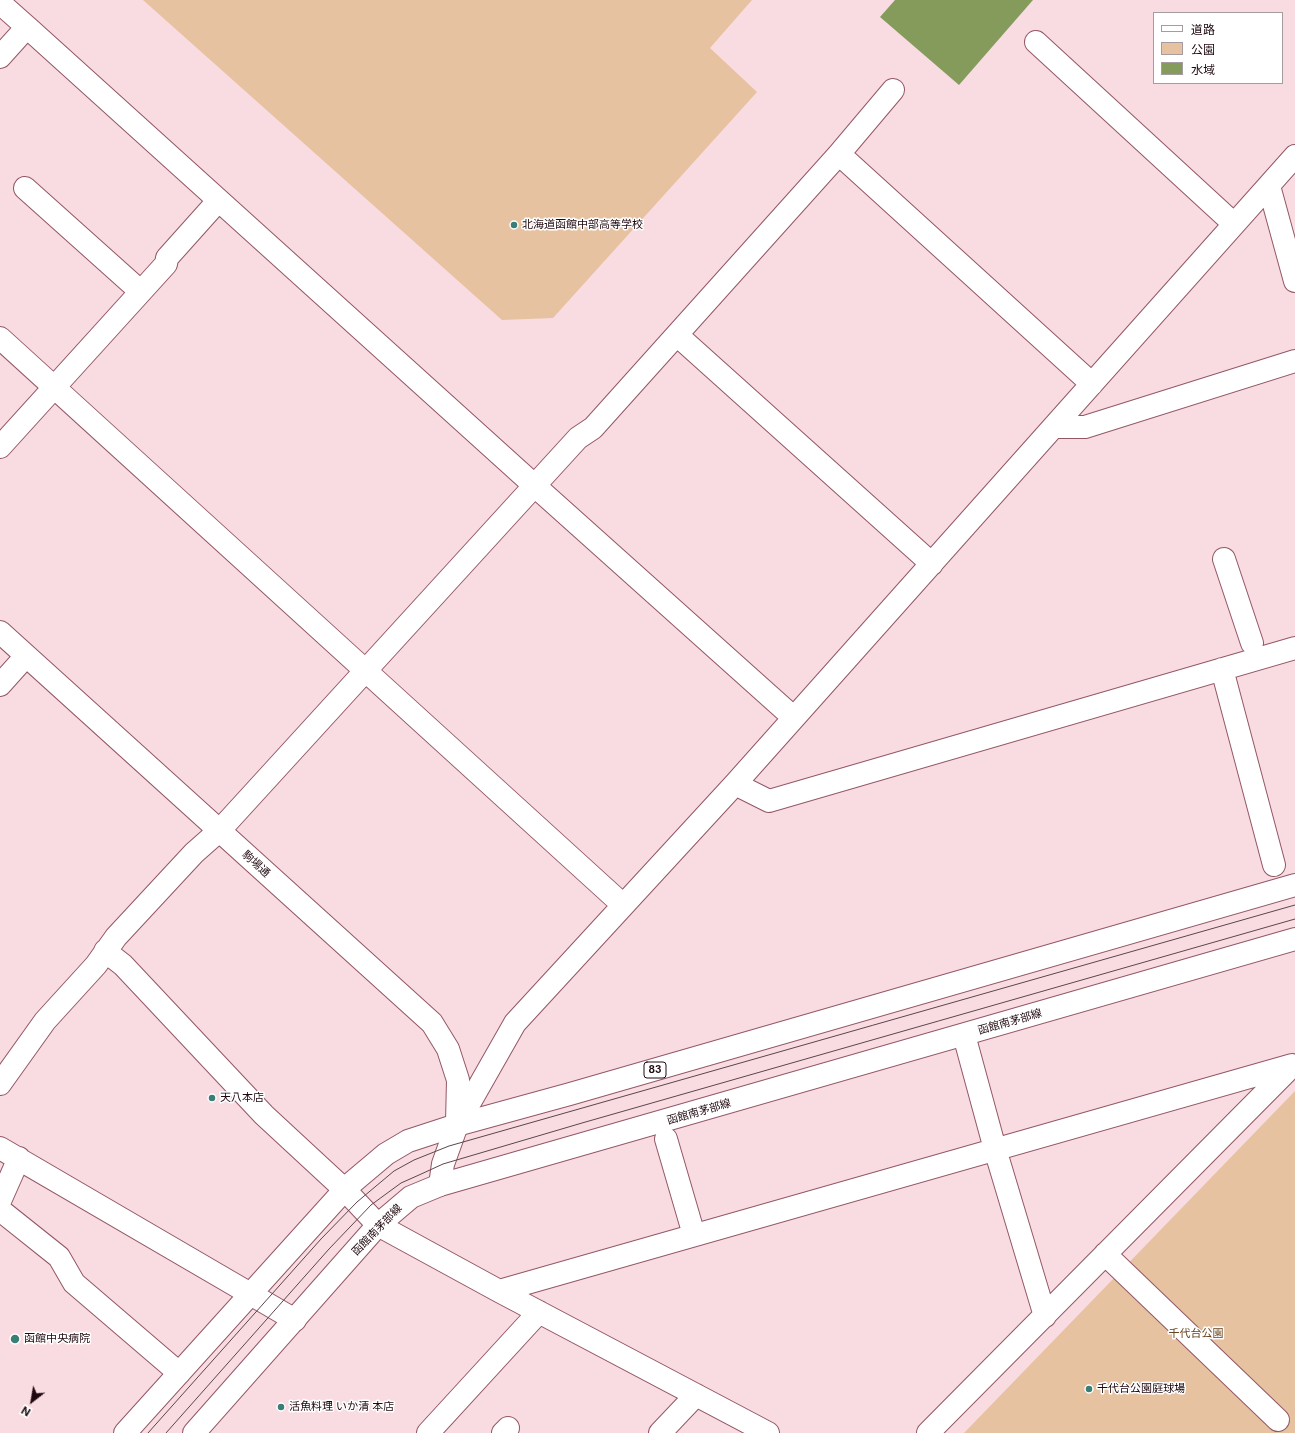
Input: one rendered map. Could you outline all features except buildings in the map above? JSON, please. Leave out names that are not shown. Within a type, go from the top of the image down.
[{"type":"street","points":[[0,3],[218,201],[794,718]]},
{"type":"street","points":[[0,57],[27,27]]},
{"type":"street","points":[[1036,42],[1234,224]]},
{"type":"street","points":[[0,1084],[45,1021],[96,965],[116,937],[194,853],[220,830],[578,438],[593,428],[839,154],[893,90]]},
{"type":"street","points":[[839,154],[1092,384]]},
{"type":"street","points":[[440,1185],[443,1164],[457,1125],[515,1023],[735,784],[1295,156]]},
{"type":"street","points":[[1269,186],[1295,281]]},
{"type":"street","points":[[25,188],[140,291]]},
{"type":"street","points":[[1,444],[55,387],[140,291],[166,264],[167,258],[218,201]]},
{"type":"street","points":[[677,335],[932,564]]},
{"type":"street","points":[[0,338],[366,669],[623,905]]},
{"type":"street","points":[[1054,427],[1085,427],[1295,361]]},
{"type":"street","points":[[1224,559],[1252,643]]},
{"type":"street","name":"駒場通","points":[[0,632],[432,1023],[448,1049],[458,1080],[457,1125]]},
{"type":"street","points":[[735,784],[768,802],[1295,648]]},
{"type":"street","points":[[0,685],[26,656]]},
{"type":"street","points":[[1222,669],[1274,865]]},
{"type":"street","name":"83","points":[[125,1433],[345,1190],[386,1154],[408,1141],[457,1125],[570,1094],[1295,885]]},
{"type":"street","name":"函館南茅部線","points":[[194,1433],[378,1225],[411,1196],[440,1185],[1295,939]]},
{"type":"street","points":[[105,951],[123,965],[264,1115],[345,1190],[378,1225],[499,1291],[768,1433]]},
{"type":"street","points":[[964,1035],[995,1149],[1045,1316]]},
{"type":"street","points":[[499,1291],[1294,1064]]},
{"type":"street","points":[[928,1433],[1294,1064]]},
{"type":"street","points":[[666,1139],[694,1235]]},
{"type":"street","points":[[0,1148],[295,1320]]},
{"type":"street","points":[[0,1201],[19,1158]]},
{"type":"street","points":[[0,1210],[59,1257],[74,1283],[179,1373]]},
{"type":"street","points":[[1105,1254],[1278,1420]]},
{"type":"street","points":[[428,1433],[539,1312]]},
{"type":"street","points":[[660,1433],[696,1395]]},
{"type":"green space","name":"北海道函館中部高等学校","points":[[143,0],[752,0],[710,48],[757,92],[553,318],[502,320]]},
{"type":"green space","name":"千代台公園","points":[[1295,1091],[1295,1433],[964,1433]]},
{"type":"water","points":[[895,0],[1033,0],[959,85],[880,17]]},
{"type":"tram line","points":[[148,1433],[321,1239],[357,1202],[394,1171],[414,1160],[449,1146],[1295,905]]},
{"type":"tram line","points":[[166,1433],[329,1249],[371,1205],[401,1183],[443,1164],[1295,919]]},
{"type":"place","name":"北海道函館中部高等学校","points":[[514,225]]},
{"type":"place","name":"天八本店","points":[[212,1098]]},
{"type":"place","name":"函館中央病院","points":[[15,1339]]},
{"type":"place","name":"千代台公園庭球場","points":[[1089,1389]]},
{"type":"place","name":"活魚料理 いか清 本店","points":[[281,1407]]}]
